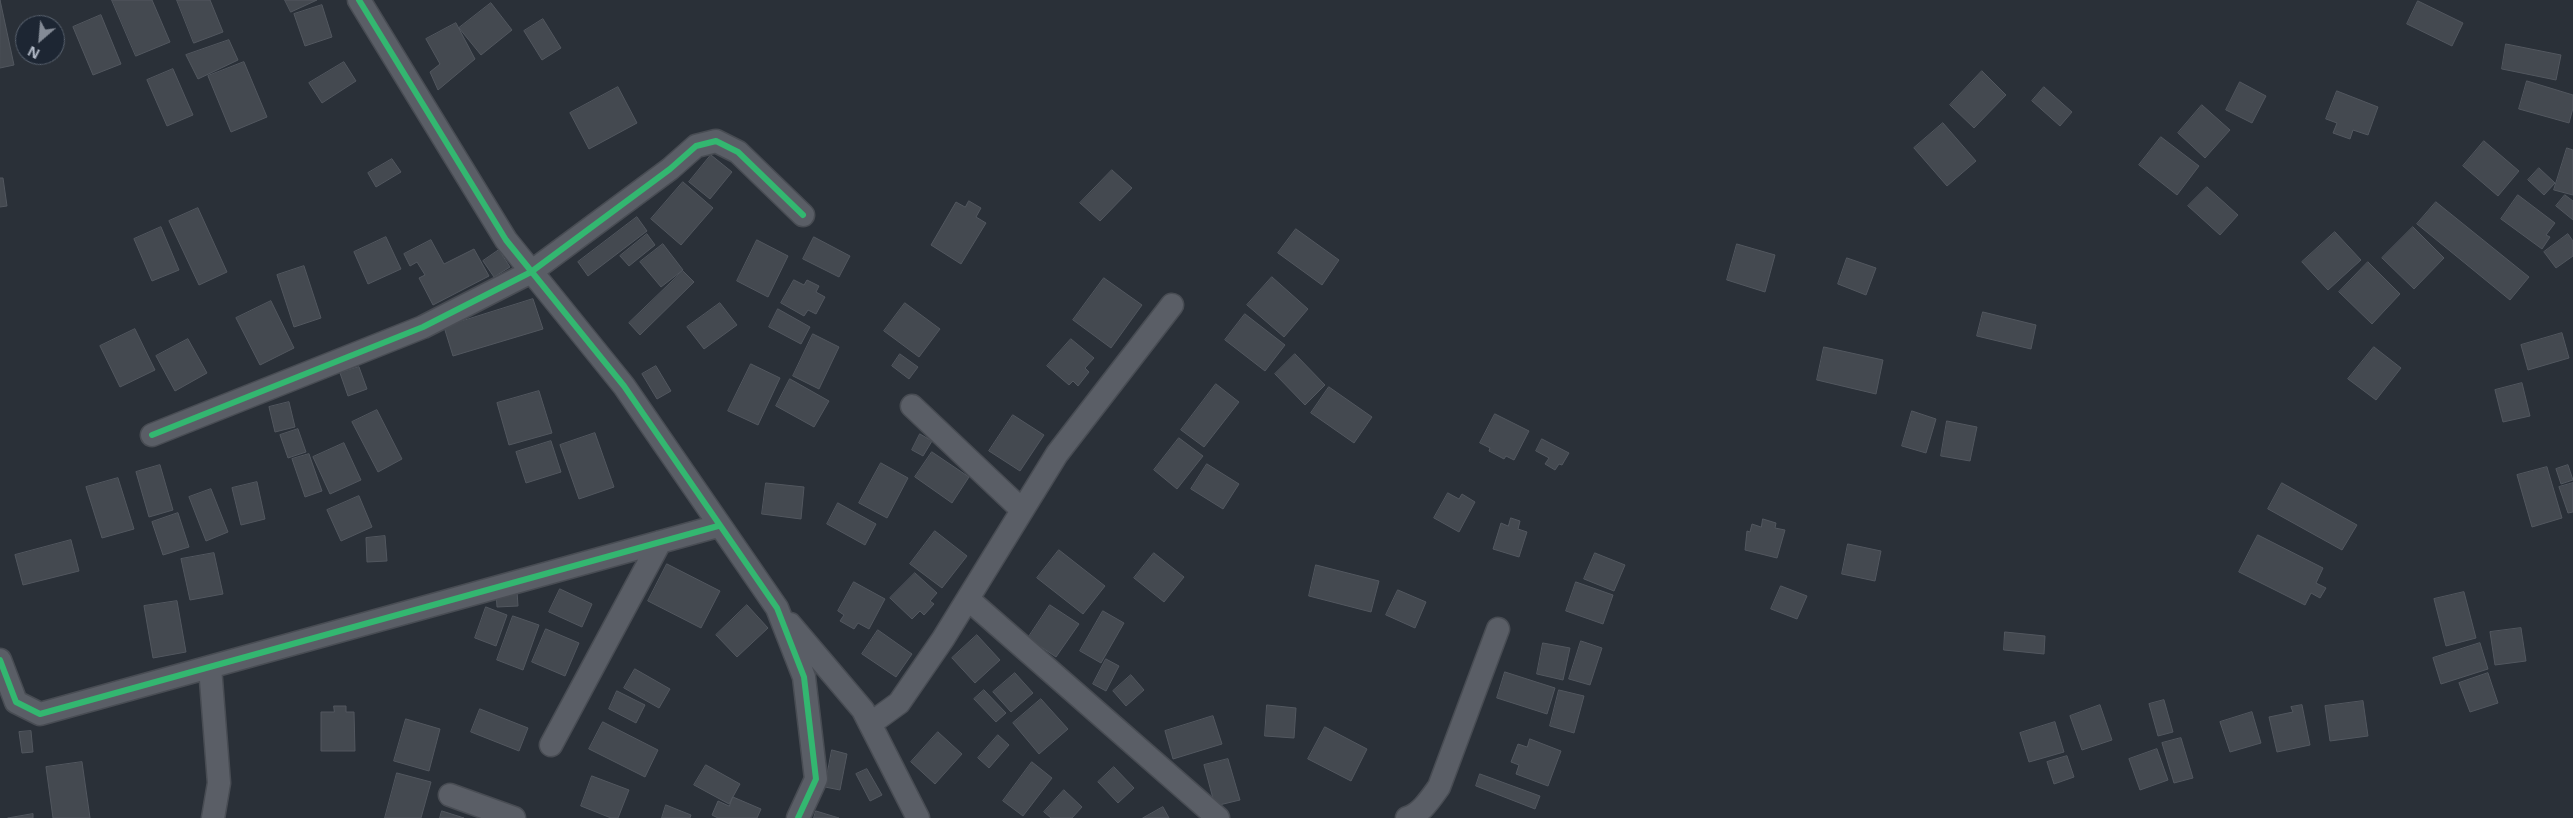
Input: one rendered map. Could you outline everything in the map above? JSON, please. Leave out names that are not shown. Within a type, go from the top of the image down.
[{"type":"street","points":[[359,0],[506,240],[624,386],[718,526],[777,608],[863,710],[918,818]]},
{"type":"street","points":[[152,435],[423,327],[530,272],[670,169],[696,146],[716,141],[738,152],[803,215]]},
{"type":"street","points":[[870,724],[899,703],[968,599],[1057,454],[1172,305]]},
{"type":"street","points":[[912,406],[1022,510]]},
{"type":"street","points":[[0,660],[16,702],[40,714],[718,526]]},
{"type":"street","points":[[551,745],[660,542]]},
{"type":"street","points":[[968,599],[1218,818]]},
{"type":"street","points":[[777,608],[804,677],[816,779],[798,818]]},
{"type":"street","points":[[1407,818],[1429,801],[1439,786],[1498,629]]},
{"type":"street","points":[[210,667],[219,783],[214,818]]},
{"type":"street","points":[[450,795],[514,818]]},
{"type":"building","points":[[0,0],[14,65],[0,68]]},
{"type":"building","points":[[112,0],[152,0],[170,42],[136,56]]},
{"type":"building","points":[[177,0],[210,0],[223,32],[194,43]]},
{"type":"building","points":[[285,0],[317,0],[291,12]]},
{"type":"building","points":[[2418,1],[2463,23],[2452,46],[2407,24]]},
{"type":"building","points":[[491,3],[512,30],[481,55],[459,28]]},
{"type":"building","points":[[322,5],[332,37],[305,46],[294,14]]},
{"type":"building","points":[[101,15],[121,64],[93,75],[73,27]]},
{"type":"building","points":[[543,19],[561,48],[542,60],[524,31]]},
{"type":"building","points":[[456,23],[475,59],[438,90],[430,72],[440,64],[426,39]]},
{"type":"building","points":[[229,40],[238,60],[198,79],[186,55]]},
{"type":"building","points":[[2506,44],[2561,55],[2556,80],[2502,69]]},
{"type":"building","points":[[244,62],[267,117],[231,132],[208,76]]},
{"type":"building","points":[[344,62],[356,81],[322,103],[309,83]]},
{"type":"building","points":[[173,69],[193,115],[167,126],[147,80]]},
{"type":"building","points":[[1982,71],[2006,95],[1974,128],[1950,105]]},
{"type":"building","points":[[2527,81],[2573,95],[2573,108],[2569,123],[2519,109]]},
{"type":"building","points":[[2240,82],[2266,96],[2252,123],[2226,110]]},
{"type":"building","points":[[618,87],[637,123],[589,149],[570,113]]},
{"type":"building","points":[[2044,87],[2072,112],[2060,126],[2032,101]]},
{"type":"building","points":[[2337,91],[2378,107],[2368,135],[2353,130],[2350,139],[2333,133],[2337,123],[2326,119]]},
{"type":"building","points":[[2202,105],[2230,130],[2205,158],[2178,133]]},
{"type":"building","points":[[1943,123],[1976,161],[1947,186],[1914,148]]},
{"type":"building","points":[[2161,137],[2199,166],[2177,195],[2139,165]]},
{"type":"building","points":[[2484,141],[2519,171],[2498,196],[2463,166]]},
{"type":"building","points":[[2567,148],[2573,150],[2573,195],[2554,190]]},
{"type":"building","points":[[711,155],[732,172],[710,199],[689,182]]},
{"type":"building","points":[[392,159],[401,172],[376,187],[368,173]]},
{"type":"building","points":[[2539,168],[2555,183],[2544,195],[2528,180]]},
{"type":"building","points":[[1112,170],[1132,188],[1100,221],[1080,203]]},
{"type":"building","points":[[0,178],[3,178],[7,206],[0,207]]},
{"type":"building","points":[[683,182],[713,208],[681,245],[651,219]]},
{"type":"building","points":[[2207,187],[2238,215],[2220,235],[2188,206]]},
{"type":"building","points":[[2518,195],[2555,223],[2546,235],[2550,237],[2542,249],[2501,219]]},
{"type":"building","points":[[2565,195],[2573,201],[2573,220],[2556,206]]},
{"type":"building","points":[[969,201],[981,208],[976,217],[986,223],[961,264],[931,245],[956,202],[965,207]]},
{"type":"building","points":[[2436,202],[2529,277],[2510,300],[2417,224]]},
{"type":"building","points":[[198,208],[227,272],[199,285],[169,221]]},
{"type":"building","points":[[637,217],[647,231],[588,276],[578,262]]},
{"type":"building","points":[[161,227],[179,270],[152,281],[134,239]]},
{"type":"building","points":[[2413,227],[2444,258],[2414,289],[2382,258]]},
{"type":"building","points":[[1296,229],[1339,260],[1322,285],[1278,253]]},
{"type":"building","points":[[2335,232],[2361,260],[2328,290],[2302,262]]},
{"type":"building","points":[[647,234],[655,245],[629,266],[620,256]]},
{"type":"building","points":[[2568,234],[2573,241],[2573,256],[2556,268],[2544,252]]},
{"type":"building","points":[[386,237],[401,269],[368,284],[354,252]]},
{"type":"building","points":[[814,237],[850,256],[839,277],[803,259]]},
{"type":"building","points":[[431,240],[444,264],[474,249],[489,276],[433,305],[419,278],[425,275],[417,262],[410,266],[404,254]]},
{"type":"building","points":[[757,240],[788,256],[768,297],[737,281]]},
{"type":"building","points":[[663,244],[683,270],[661,287],[640,262]]},
{"type":"building","points":[[1737,244],[1775,255],[1765,292],[1727,280]]},
{"type":"building","points":[[499,250],[510,267],[494,277],[483,261]]},
{"type":"building","points":[[1847,258],[1876,268],[1866,295],[1838,284]]},
{"type":"building","points":[[2368,262],[2400,294],[2372,324],[2339,292]]},
{"type":"building","points":[[304,266],[321,318],[294,327],[277,275]]},
{"type":"building","points":[[683,271],[694,282],[640,335],[629,323]]},
{"type":"building","points":[[1272,277],[1308,309],[1284,337],[1247,305]]},
{"type":"building","points":[[1104,278],[1142,305],[1111,348],[1073,320]]},
{"type":"building","points":[[794,280],[804,285],[807,280],[819,286],[816,292],[825,297],[816,314],[808,310],[804,316],[781,303]]},
{"type":"building","points":[[533,299],[543,329],[453,356],[444,327]]},
{"type":"building","points":[[271,301],[294,348],[260,365],[236,318]]},
{"type":"building","points":[[720,303],[737,325],[704,349],[687,327]]},
{"type":"building","points":[[905,303],[940,329],[919,357],[884,331]]},
{"type":"building","points":[[778,309],[810,327],[801,344],[769,327]]},
{"type":"building","points":[[1983,312],[2036,325],[2031,349],[1977,336]]},
{"type":"building","points":[[1245,314],[1285,345],[1265,371],[1225,340]]},
{"type":"building","points":[[135,329],[155,370],[120,387],[100,346]]},
{"type":"building","points":[[2562,333],[2569,358],[2528,370],[2521,345]]},
{"type":"building","points":[[813,334],[839,347],[819,389],[793,376]]},
{"type":"building","points":[[188,339],[207,373],[175,391],[156,356]]},
{"type":"building","points":[[1071,339],[1094,358],[1085,368],[1089,372],[1078,386],[1073,381],[1069,385],[1047,366]]},
{"type":"building","points":[[1824,347],[1883,360],[1876,394],[1817,380]]},
{"type":"building","points":[[2374,347],[2401,368],[2376,400],[2348,379]]},
{"type":"building","points":[[900,354],[918,367],[909,379],[892,366]]},
{"type":"building","points":[[1295,354],[1325,385],[1305,405],[1275,374]]},
{"type":"building","points":[[751,364],[780,378],[758,425],[728,411]]},
{"type":"building","points":[[656,366],[671,391],[657,399],[642,374]]},
{"type":"building","points":[[359,367],[367,389],[348,396],[340,373]]},
{"type":"building","points":[[790,379],[829,401],[814,427],[776,406]]},
{"type":"building","points":[[2522,383],[2530,416],[2503,422],[2495,390]]},
{"type":"building","points":[[1216,384],[1239,402],[1204,447],[1181,430]]},
{"type":"building","points":[[1329,387],[1372,417],[1354,443],[1311,413]]},
{"type":"building","points":[[539,391],[552,433],[509,445],[497,403]]},
{"type":"building","points":[[289,402],[295,427],[275,432],[269,407]]},
{"type":"building","points":[[377,410],[402,459],[378,472],[352,422]]},
{"type":"building","points":[[1912,411],[1936,419],[1926,453],[1902,446]]},
{"type":"building","points":[[1495,414],[1529,431],[1514,460],[1506,456],[1504,459],[1489,451],[1490,448],[1480,443]]},
{"type":"building","points":[[1013,415],[1044,435],[1020,471],[989,451]]},
{"type":"building","points":[[1947,421],[1977,427],[1970,461],[1941,456]]},
{"type":"building","points":[[298,429],[306,452],[288,458],[280,435]]},
{"type":"building","points":[[595,433],[614,487],[579,499],[560,445]]},
{"type":"building","points":[[920,434],[932,441],[923,456],[912,450]]},
{"type":"building","points":[[1179,438],[1203,456],[1177,489],[1154,470]]},
{"type":"building","points":[[1542,439],[1569,453],[1562,465],[1559,464],[1555,470],[1545,464],[1549,458],[1536,451]]},
{"type":"building","points":[[551,441],[561,472],[526,483],[516,452]]},
{"type":"building","points":[[344,443],[361,480],[330,494],[313,457]]},
{"type":"building","points":[[932,452],[969,477],[952,503],[915,477]]},
{"type":"building","points":[[309,454],[322,491],[305,497],[292,459]]},
{"type":"building","points":[[881,463],[908,478],[887,518],[859,503]]},
{"type":"building","points":[[1207,464],[1239,484],[1223,509],[1191,489]]},
{"type":"building","points":[[160,465],[173,510],[149,517],[136,472]]},
{"type":"building","points":[[2568,465],[2573,480],[2561,484],[2556,469]]},
{"type":"building","points":[[2547,467],[2562,518],[2532,527],[2517,475]]},
{"type":"building","points":[[118,478],[134,529],[102,538],[86,487]]},
{"type":"building","points":[[257,482],[265,519],[241,525],[232,488]]},
{"type":"building","points":[[766,483],[804,487],[801,519],[762,514]]},
{"type":"building","points":[[2282,483],[2357,525],[2342,550],[2268,509]]},
{"type":"building","points":[[2573,483],[2573,512],[2568,513],[2559,487]]},
{"type":"building","points":[[211,489],[228,532],[206,541],[189,497]]},
{"type":"building","points":[[1448,493],[1459,499],[1462,494],[1475,502],[1459,532],[1434,518]]},
{"type":"building","points":[[359,496],[372,527],[341,541],[327,510]]},
{"type":"building","points":[[838,503],[876,524],[865,545],[827,524]]},
{"type":"building","points":[[178,513],[189,547],[163,555],[152,522]]},
{"type":"building","points":[[1511,518],[1520,521],[1518,529],[1527,532],[1519,557],[1493,549],[1501,523],[1508,526]]},
{"type":"building","points":[[1763,519],[1776,523],[1775,528],[1785,530],[1777,558],[1745,550],[1747,531],[1750,532],[1752,524],[1761,527]]},
{"type":"building","points":[[935,531],[967,556],[942,588],[910,564]]},
{"type":"building","points":[[2258,535],[2323,568],[2316,583],[2326,588],[2320,598],[2311,593],[2305,605],[2239,572]]},
{"type":"building","points":[[385,536],[387,561],[367,562],[366,538]]},
{"type":"building","points":[[71,540],[79,571],[23,585],[15,555]]},
{"type":"building","points":[[1848,544],[1881,551],[1875,581],[1842,574]]},
{"type":"building","points":[[1059,550],[1105,586],[1083,614],[1037,578]]},
{"type":"building","points":[[214,553],[223,594],[190,600],[181,559]]},
{"type":"building","points":[[1154,553],[1184,577],[1164,602],[1134,578]]},
{"type":"building","points":[[1595,553],[1625,565],[1614,591],[1584,579]]},
{"type":"building","points":[[667,564],[720,591],[701,628],[648,601]]},
{"type":"building","points":[[1316,565],[1379,581],[1371,612],[1309,596]]},
{"type":"building","points":[[915,573],[937,593],[930,601],[934,604],[924,615],[920,611],[912,619],[890,598]]},
{"type":"building","points":[[854,582],[885,599],[869,629],[858,623],[854,629],[840,621],[844,615],[838,611]]},
{"type":"building","points":[[1576,582],[1613,595],[1603,624],[1566,611]]},
{"type":"building","points":[[1781,586],[1807,596],[1797,619],[1771,609]]},
{"type":"building","points":[[560,589],[592,604],[582,627],[549,612]]},
{"type":"building","points":[[1398,590],[1426,602],[1415,628],[1386,615]]},
{"type":"building","points":[[517,591],[518,606],[497,607],[496,592]]},
{"type":"building","points":[[2464,592],[2476,638],[2446,646],[2434,599]]},
{"type":"building","points":[[177,601],[186,652],[153,658],[144,606]]},
{"type":"building","points":[[747,605],[768,628],[737,657],[716,635]]},
{"type":"building","points":[[1050,605],[1079,624],[1056,657],[1028,638]]},
{"type":"building","points":[[486,607],[507,615],[496,646],[475,638]]},
{"type":"building","points":[[1103,611],[1124,623],[1101,663],[1080,651]]},
{"type":"building","points":[[513,616],[539,625],[523,670],[497,660]]},
{"type":"building","points":[[2521,628],[2526,661],[2495,665],[2490,632]]},
{"type":"building","points":[[546,629],[579,643],[565,676],[532,662]]},
{"type":"building","points":[[878,630],[912,654],[896,677],[862,654]]},
{"type":"building","points":[[2005,632],[2045,636],[2044,654],[2004,650]]},
{"type":"building","points":[[977,635],[1000,660],[975,683],[952,658]]},
{"type":"building","points":[[1581,641],[1602,648],[1590,685],[1569,679]]},
{"type":"building","points":[[1543,643],[1570,648],[1563,680],[1537,674]]},
{"type":"building","points":[[2480,643],[2488,669],[2441,684],[2433,658]]},
{"type":"building","points":[[1106,659],[1119,666],[1106,691],[1093,684]]},
{"type":"building","points":[[635,669],[670,689],[659,708],[624,688]]},
{"type":"building","points":[[1505,672],[1555,688],[1547,714],[1497,698]]},
{"type":"building","points":[[1015,673],[1033,693],[1011,712],[993,692]]},
{"type":"building","points":[[2488,673],[2498,703],[2470,712],[2459,683]]},
{"type":"building","points":[[1131,675],[1144,690],[1126,706],[1113,691]]},
{"type":"building","points":[[984,690],[1006,713],[996,722],[974,699]]},
{"type":"building","points":[[1559,690],[1584,696],[1574,733],[1550,726]]},
{"type":"building","points":[[617,691],[645,705],[636,723],[609,709]]},
{"type":"building","points":[[1041,699],[1068,729],[1039,754],[1013,723]]},
{"type":"building","points":[[2164,700],[2173,732],[2158,736],[2149,704]]},
{"type":"building","points":[[2363,701],[2368,736],[2330,741],[2325,706]]},
{"type":"building","points":[[1267,705],[1296,708],[1294,738],[1265,736]]},
{"type":"building","points":[[2100,705],[2112,740],[2082,750],[2070,716]]},
{"type":"building","points":[[2302,705],[2310,745],[2277,752],[2269,717],[2293,712],[2291,707]]},
{"type":"building","points":[[334,706],[346,706],[346,712],[354,712],[355,751],[321,751],[321,712],[334,712]]},
{"type":"building","points":[[480,709],[528,728],[519,751],[471,732]]},
{"type":"building","points":[[2252,712],[2261,743],[2230,752],[2220,722]]},
{"type":"building","points":[[1213,716],[1222,744],[1173,759],[1165,731]]},
{"type":"building","points":[[406,719],[440,729],[429,771],[394,761]]},
{"type":"building","points":[[603,722],[658,750],[645,777],[589,749]]},
{"type":"building","points":[[2055,722],[2064,752],[2029,762],[2020,733]]},
{"type":"building","points":[[1325,727],[1367,749],[1351,781],[1308,759]]},
{"type":"building","points":[[31,731],[33,752],[22,753],[19,732]]},
{"type":"building","points":[[938,732],[962,754],[935,784],[911,762]]},
{"type":"building","points":[[998,735],[1009,745],[989,768],[978,758]]},
{"type":"building","points":[[2181,738],[2193,778],[2174,783],[2162,743]]},
{"type":"building","points":[[1530,739],[1561,751],[1548,786],[1516,774],[1519,765],[1511,762],[1518,744],[1527,747]]},
{"type":"building","points":[[2157,749],[2168,780],[2140,790],[2129,759]]},
{"type":"building","points":[[832,750],[847,754],[840,790],[825,787]]},
{"type":"building","points":[[2067,756],[2074,777],[2054,784],[2047,762]]},
{"type":"building","points":[[1228,759],[1240,800],[1215,806],[1204,765]]},
{"type":"building","points":[[82,762],[90,818],[53,818],[46,767]]},
{"type":"building","points":[[1032,762],[1052,778],[1023,816],[1003,801]]},
{"type":"building","points":[[706,765],[740,784],[729,804],[694,785]]},
{"type":"building","points":[[1114,767],[1134,788],[1118,803],[1098,782]]},
{"type":"building","points":[[867,769],[882,795],[870,801],[856,774]]},
{"type":"building","points":[[397,773],[431,782],[421,818],[385,818]]},
{"type":"building","points":[[1480,774],[1540,796],[1535,809],[1476,786]]},
{"type":"building","points":[[592,776],[629,790],[618,818],[611,818],[581,806]]},
{"type":"building","points":[[1064,790],[1082,807],[1072,818],[1051,818],[1044,812]]},
{"type":"building","points":[[733,797],[761,809],[757,818],[718,818],[712,815],[718,801],[729,806]]},
{"type":"building","points":[[666,805],[691,815],[690,818],[662,818]]},
{"type":"building","points":[[1163,807],[1169,818],[1143,818]]},
{"type":"building","points":[[442,811],[464,818],[440,818]]},
{"type":"building","points":[[816,811],[839,818],[814,818]]},
{"type":"building","points":[[33,814],[33,818],[8,818]]},
{"type":"cycle path","points":[[359,0],[506,240],[624,386],[777,608],[804,677],[816,779],[798,818]]},
{"type":"cycle path","points":[[152,435],[423,327],[531,272],[670,169],[696,146],[716,141],[738,152],[803,215]]},
{"type":"cycle path","points":[[0,660],[16,702],[40,714],[718,526]]}]
